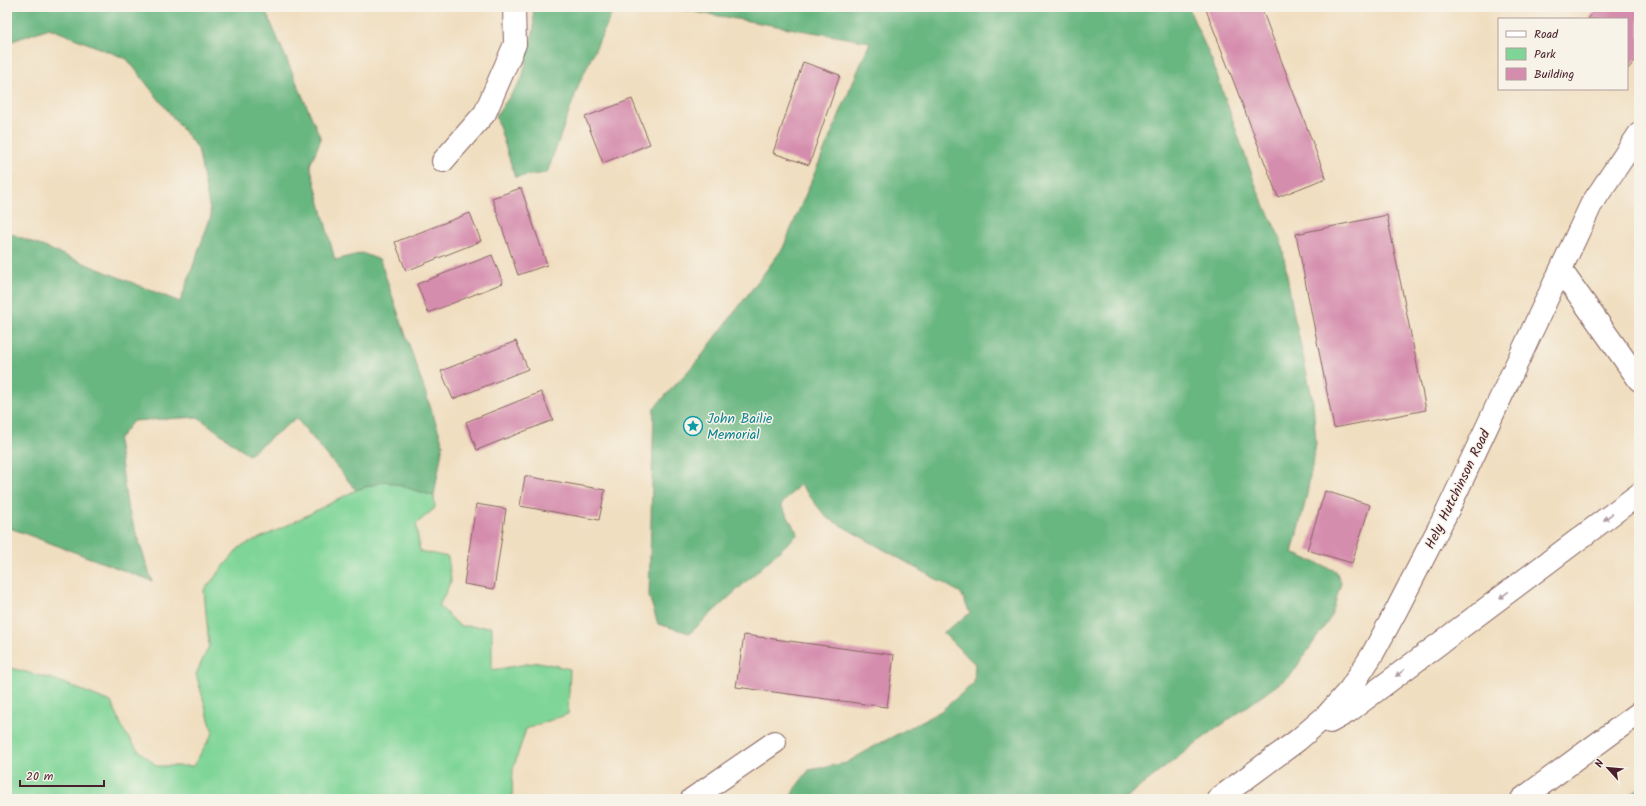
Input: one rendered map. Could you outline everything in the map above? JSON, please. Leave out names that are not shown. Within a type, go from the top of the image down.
[{"type":"street","points":[[443,161],[485,113],[515,44],[514,7]]},
{"type":"street","name":"Hely Hutchinson Road","points":[[1218,799],[1298,740],[1328,714],[1350,689],[1386,630],[1447,512],[1591,205],[1639,134]]},
{"type":"street","points":[[1561,270],[1639,380]]},
{"type":"street","points":[[1298,740],[1348,712],[1639,494]]},
{"type":"street","points":[[1522,799],[1639,713]]},
{"type":"street","points":[[692,799],[775,742]]},
{"type":"green space","points":[[7,7],[264,7],[321,139],[310,165],[335,260],[362,253],[380,260],[443,444],[434,496],[385,481],[356,490],[296,418],[249,455],[198,417],[133,421],[118,440],[127,505],[152,581],[7,527],[7,232],[180,302],[211,216],[198,149],[127,59],[49,28],[7,43]]},
{"type":"green space","points":[[533,7],[615,7],[579,84],[547,173],[515,177],[496,116],[522,79],[534,29]]},
{"type":"green space","points":[[667,7],[1188,7],[1212,61],[1258,192],[1281,240],[1293,310],[1313,402],[1316,444],[1306,499],[1292,553],[1336,571],[1341,583],[1331,617],[1291,675],[1195,744],[1124,799],[790,799],[795,788],[809,770],[846,763],[941,711],[974,683],[975,664],[943,633],[970,613],[961,593],[826,517],[800,484],[781,505],[798,534],[690,633],[658,624],[649,596],[654,408],[700,358],[783,248],[870,42]]},
{"type":"green space","points":[[385,481],[434,496],[435,508],[416,524],[420,551],[448,557],[451,581],[439,606],[460,626],[492,627],[492,670],[539,662],[570,669],[568,714],[526,729],[513,769],[512,799],[7,799],[7,667],[56,680],[111,702],[124,731],[137,749],[157,766],[193,766],[213,733],[196,674],[209,646],[204,590],[240,547],[284,527],[356,490]]},
{"type":"water","points":[[1639,788],[1639,799],[1623,799]]},
{"type":"building","points":[[1205,7],[1261,7],[1326,178],[1278,197]]},
{"type":"building","points":[[1598,7],[1639,7],[1639,56],[1628,69],[1628,18],[1589,18]]},
{"type":"building","points":[[803,62],[840,75],[809,165],[773,153]]},
{"type":"building","points":[[632,99],[650,144],[603,163],[585,117]]},
{"type":"building","points":[[521,188],[547,265],[518,275],[492,198]]},
{"type":"building","points":[[470,213],[481,241],[406,271],[395,242]]},
{"type":"building","points":[[1387,215],[1426,410],[1334,428],[1296,234]]},
{"type":"building","points":[[492,255],[503,283],[428,313],[417,284]]},
{"type":"building","points":[[516,341],[528,369],[453,399],[441,371]]},
{"type":"building","points":[[541,392],[553,420],[477,450],[466,422]]},
{"type":"building","points":[[525,476],[605,490],[599,520],[520,506]]},
{"type":"building","points":[[1325,491],[1370,505],[1352,563],[1307,550]]},
{"type":"building","points":[[476,504],[506,509],[494,589],[464,584]]},
{"type":"building","points":[[744,635],[894,655],[887,707],[736,687]]},
{"type":"place","name":"John Bailie Memorial","points":[[693,426]]}]
